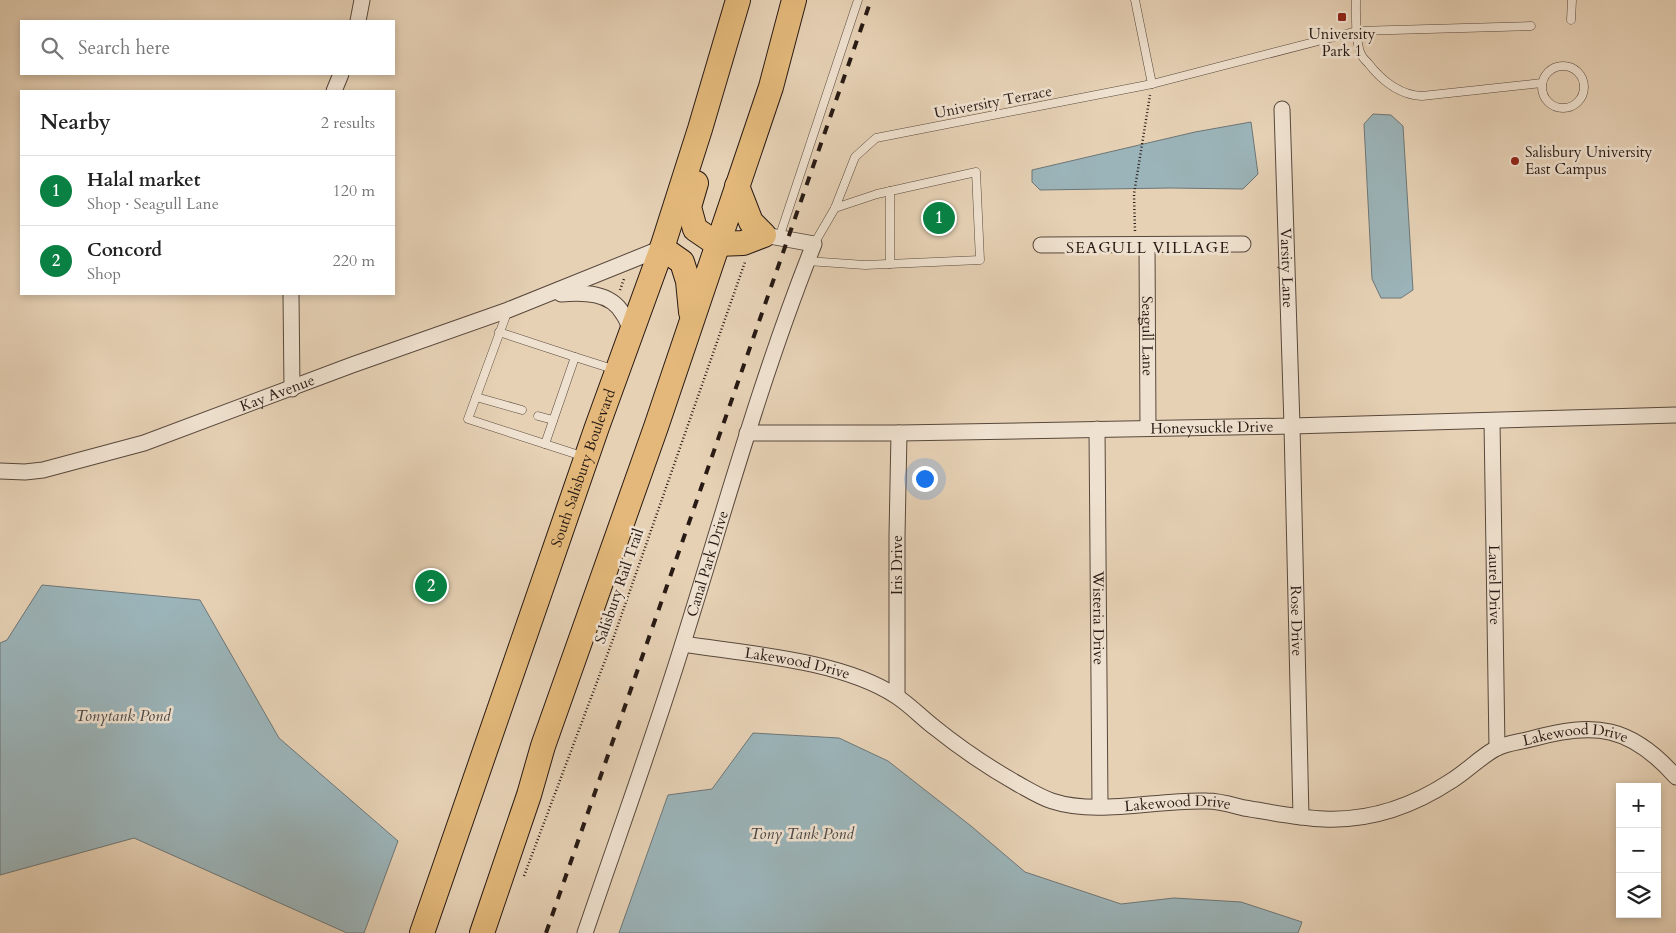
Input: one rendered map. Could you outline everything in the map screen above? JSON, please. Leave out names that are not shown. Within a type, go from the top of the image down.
[{"type":"main road","name":"South Salisbury Boulevard","points":[[422,933],[586,458],[662,248],[738,0]]},
{"type":"main road","points":[[482,933],[529,795],[543,746],[692,321],[771,86],[794,0]]},
{"type":"main road","points":[[700,129],[707,147],[689,208],[696,229],[718,244],[762,239],[751,222],[737,186]]},
{"type":"main road","points":[[662,248],[682,262],[688,281],[692,321]]},
{"type":"street","points":[[358,20],[362,0]]},
{"type":"street","points":[[334,90],[341,75]]},
{"type":"street","name":"Varsity Lane","points":[[1282,109],[1292,426]]},
{"type":"street","points":[[762,239],[814,244]]},
{"type":"street","name":"Canal Park Drive","points":[[585,933],[629,810],[683,644],[747,433],[786,315],[814,244]]},
{"type":"street","points":[[1041,245],[1243,244]]},
{"type":"street","name":"Seagull Lane","points":[[1141,245],[1148,428]]},
{"type":"street","name":"Kay Avenue","points":[[0,471],[25,472],[43,470],[144,443],[352,365],[508,310],[662,248]]},
{"type":"street","name":"Kay Avenue","points":[[550,294],[579,293],[601,295],[613,302],[623,312],[631,332]]},
{"type":"street","points":[[291,295],[292,389]]},
{"type":"street","name":"Honeysuckle Drive","points":[[747,433],[899,433],[1292,426],[1676,415]]},
{"type":"street","name":"Laurel Drive","points":[[1492,420],[1497,748]]},
{"type":"street","name":"Rose Drive","points":[[1292,426],[1301,817]]},
{"type":"street","name":"Wisteria Drive","points":[[1098,429],[1100,806]]},
{"type":"street","name":"Iris Drive","points":[[897,696],[899,433]]},
{"type":"street","name":"Lakewood Drive","points":[[683,644],[805,662],[854,676],[878,686],[897,696],[956,744],[994,771],[1050,800],[1074,807],[1209,801],[1301,817],[1325,819],[1367,816],[1396,809],[1419,800],[1452,781],[1497,748],[1546,734],[1586,730],[1610,731],[1626,736],[1652,752],[1676,776]]},
{"type":"lane","points":[[762,239],[858,0]]},
{"type":"lane","points":[[1135,0],[1152,84]]},
{"type":"lane","points":[[1356,0],[1360,54],[1378,76],[1410,96],[1542,83]]},
{"type":"lane","points":[[1571,20],[1572,0]]},
{"type":"lane","name":"University Terrace","points":[[814,244],[835,208],[856,157],[876,138],[1152,84],[1357,31],[1531,26]]},
{"type":"lane","points":[[1568,66],[1580,73],[1585,86],[1584,93],[1577,104],[1558,108],[1547,101],[1543,95],[1542,83],[1549,71],[1555,67],[1568,66]]},
{"type":"lane","points":[[807,261],[866,265],[980,260],[976,172],[890,191],[835,208]]},
{"type":"lane","points":[[890,191],[890,264]]},
{"type":"lane","points":[[508,310],[468,418],[586,458]]},
{"type":"lane","points":[[499,332],[618,370]]},
{"type":"lane","points":[[545,444],[575,357]]},
{"type":"lane","points":[[476,397],[522,410]]},
{"type":"lane","points":[[538,416],[553,420]]},
{"type":"path","points":[[1141,245],[1134,194],[1152,84]]},
{"type":"path","name":"Salisbury Rail Trail","points":[[522,878],[612,642],[745,262],[762,239]]},
{"type":"path","points":[[618,296],[624,279]]},
{"type":"water","points":[[1373,114],[1391,115],[1403,126],[1413,290],[1401,298],[1381,298],[1372,279],[1364,124]]},
{"type":"water","points":[[1251,122],[1258,174],[1243,189],[1040,190],[1032,182],[1032,170],[1195,132]]},
{"type":"water","name":"Tonytank Pond","points":[[42,585],[200,600],[279,738],[398,841],[364,933],[347,933],[134,838],[0,875],[0,643],[7,640]]},
{"type":"water","name":"Tony Tank Pond","points":[[753,733],[839,738],[888,761],[971,826],[1025,872],[1121,904],[1174,898],[1241,902],[1302,922],[1298,933],[619,933],[668,795],[712,789]]},
{"type":"railway","points":[[546,933],[871,0]]},
{"type":"place","name":"University Park 1","points":[[1342,17]]},
{"type":"place","name":"Salisbury University East Campus","points":[[1515,161]]},
{"type":"place","name":"Halal market","points":[[939,218]]},
{"type":"place","name":"Concord","points":[[431,586]]},
{"type":"district","name":"SEAGULL VILLAGE","points":[[1148,248]]}]
